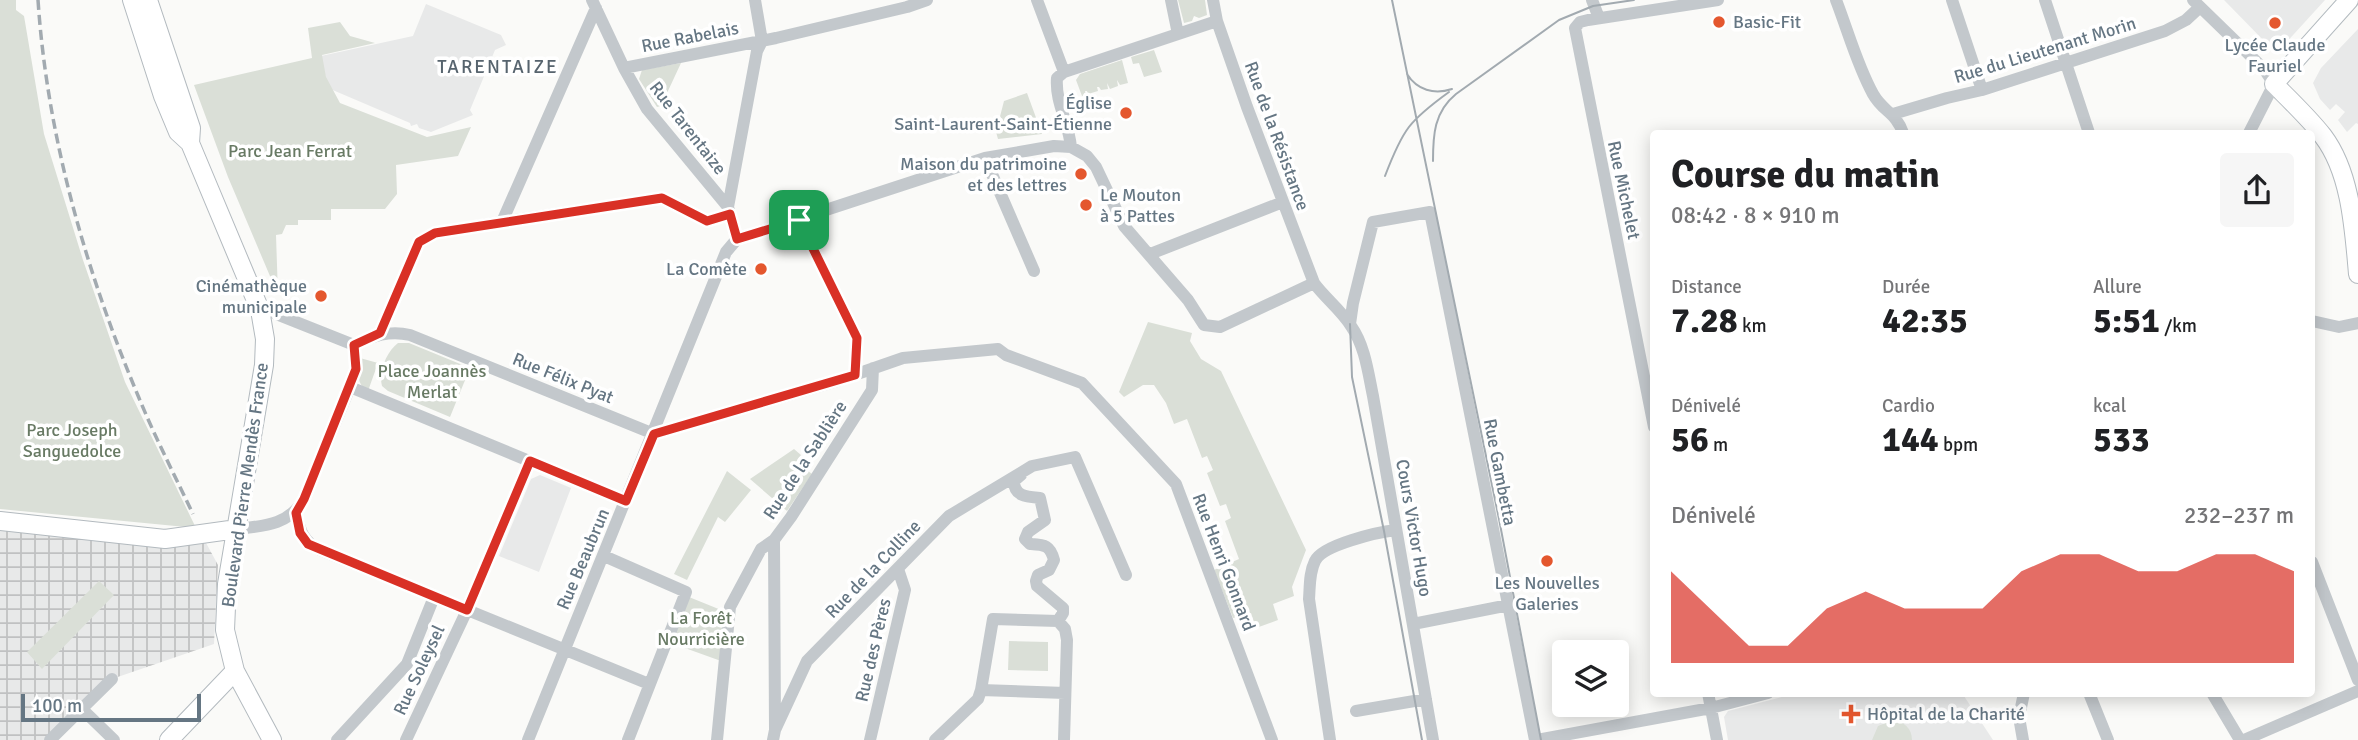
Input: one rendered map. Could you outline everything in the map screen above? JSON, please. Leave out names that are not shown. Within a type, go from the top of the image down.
[{"type":"main road","name":"Boulevard Pierre Mendès France","points":[[132,0],[163,96],[178,132],[190,144],[260,310],[265,339],[264,365],[227,584],[225,630],[234,671],[272,740]]},
{"type":"main road","name":"Boulevard Pierre Mendès France","points":[[148,0],[191,128],[190,144]]},
{"type":"main road","points":[[2349,0],[2274,84],[2324,137],[2335,156],[2351,212],[2358,274]]},
{"type":"main road","points":[[0,520],[165,540],[237,529]]},
{"type":"main road","points":[[169,740],[234,671]]},
{"type":"street","points":[[260,310],[354,345],[380,333],[419,242],[435,233],[662,198],[707,221],[729,211],[757,51],[762,41],[755,0]]},
{"type":"street","name":"Rue Rabelais","points":[[624,68],[762,41],[895,10],[925,0]]},
{"type":"street","points":[[1037,0],[1064,72]]},
{"type":"street","points":[[1171,0],[1178,34]]},
{"type":"street","name":"Rue de la Résistance","points":[[1213,0],[1217,21],[1314,283],[1350,324]]},
{"type":"street","points":[[1592,0],[1599,18],[1718,0]]},
{"type":"street","points":[[1836,0],[1873,95],[1899,121],[1902,130]]},
{"type":"street","points":[[1952,0],[1982,90]]},
{"type":"street","points":[[2045,0],[2088,130]]},
{"type":"street","points":[[502,222],[594,4]]},
{"type":"street","name":"Rue Tarentaize","points":[[594,4],[647,110],[729,211],[737,239]]},
{"type":"street","points":[[2197,4],[2264,69],[2274,84],[2251,130]]},
{"type":"street","name":"Rue du Lieutenant Morin","points":[[1893,114],[1982,90],[2165,31],[2186,20],[2197,4]]},
{"type":"street","name":"Rue Michelet","points":[[1599,18],[1577,24],[1575,36],[1650,408]]},
{"type":"street","points":[[1070,147],[1070,136],[1059,109],[1057,78],[1064,72],[1217,21]]},
{"type":"street","points":[[737,239],[985,158],[1034,149],[1070,147],[1087,156],[1101,177],[1120,219],[1188,300],[1204,325],[1220,327],[1314,283]]},
{"type":"street","points":[[985,158],[1034,271]]},
{"type":"street","points":[[1150,254],[1283,202]]},
{"type":"street","name":"Rue Gambetta","points":[[1350,324],[1373,222],[1430,212],[1536,740]]},
{"type":"street","points":[[799,220],[857,338],[855,375]]},
{"type":"street","name":"Rue Beaubrun","points":[[528,740],[726,252],[737,239]]},
{"type":"street","points":[[2315,322],[2339,327],[2358,323]]},
{"type":"street","name":"Cours Victor Hugo","points":[[1350,324],[1361,343],[1433,740]]},
{"type":"street","name":"Rue Félix Pyat","points":[[380,333],[399,332],[410,335],[654,434]]},
{"type":"street","points":[[237,529],[272,524],[296,513],[350,387],[356,369],[354,345]]},
{"type":"street","name":"Rue Henri Gonnard","points":[[654,434],[855,375],[903,358],[998,349],[1006,355],[1082,383],[1176,484],[1272,740]]},
{"type":"street","name":"Rue de la Sablière","points":[[774,735],[774,540],[872,390],[873,368]]},
{"type":"street","points":[[350,387],[626,501]]},
{"type":"street","name":"Rue de la Colline","points":[[774,735],[807,661],[949,516],[1032,466],[1075,457],[1126,575]]},
{"type":"street","name":"Rue Soleysel","points":[[406,740],[467,610],[530,461]]},
{"type":"street","points":[[1032,466],[1014,481],[1013,486],[1021,496],[1040,498],[1044,508],[1043,524],[1028,532],[1025,540],[1030,544],[1046,545],[1051,549],[1054,560],[1049,570],[1038,575],[1036,581],[1037,586],[1063,608],[1058,621]]},
{"type":"street","points":[[296,513],[300,533],[308,544],[649,684]]},
{"type":"street","points":[[1330,740],[1308,599],[1315,559],[1322,551],[1377,533],[1396,530]]},
{"type":"street","points":[[717,740],[730,607],[761,549],[774,540]]},
{"type":"street","points":[[604,556],[686,592],[628,740]]},
{"type":"street","name":"Rue des Pères","points":[[870,740],[905,590],[898,569]]},
{"type":"street","points":[[2315,570],[2358,680]]},
{"type":"street","points":[[337,740],[407,664],[434,597]]},
{"type":"street","points":[[1413,624],[1508,605]]},
{"type":"street","points":[[935,740],[978,699],[993,619],[1058,621],[1065,629],[1065,740]]},
{"type":"street","points":[[50,740],[112,679]]},
{"type":"street","points":[[981,690],[1065,693]]},
{"type":"street","points":[[2215,697],[2242,740],[2358,691]]},
{"type":"street","points":[[1709,697],[1717,740]]},
{"type":"street","points":[[1536,740],[1711,708],[1753,697]]},
{"type":"street","points":[[2022,735],[2020,708],[2023,697]]},
{"type":"street","points":[[2091,697],[2108,740]]},
{"type":"street","points":[[1356,710],[1426,699]]},
{"type":"street","points":[[82,709],[114,740]]},
{"type":"shaded area","name":"Lycée Claude Fauriel","points":[[2224,0],[2325,0],[2284,45],[2268,45]]},
{"type":"shaded area","points":[[426,4],[501,35],[506,45],[495,50],[470,110],[473,115],[431,132],[419,128],[417,124],[411,126],[410,123],[328,88],[321,56],[413,36]]},
{"type":"shaded area","points":[[2358,29],[2358,124],[2347,132],[2338,120],[2345,112],[2336,104],[2330,110],[2320,99],[2313,83],[2321,68]]},
{"type":"shaded area","points":[[540,475],[571,488],[539,572],[499,556],[531,479]]},
{"type":"shaded area","points":[[0,528],[205,541],[218,565],[214,644],[106,681],[44,740],[0,740]]},
{"type":"shaded area","name":"Hôpital de la Charité","points":[[1782,697],[1965,697],[1993,740],[1728,740],[1724,717],[1728,711]]},
{"type":"green space","name":"Parc Joseph Sanguedolce","points":[[0,0],[16,0],[16,10],[24,16],[44,134],[83,260],[125,382],[196,528],[0,509]]},
{"type":"green space","points":[[1178,0],[1205,0],[1207,15],[1199,18],[1194,16],[1192,21],[1184,23]]},
{"type":"green space","name":"Parc Jean Ferrat","points":[[340,22],[350,36],[375,43],[322,55],[326,77],[340,103],[427,137],[471,127],[458,156],[396,165],[397,194],[385,209],[331,209],[331,220],[298,220],[298,225],[286,225],[282,234],[276,235],[278,295],[228,177],[194,85],[312,58],[308,28]]},
{"type":"green space","points":[[1154,50],[1162,72],[1144,77],[1139,63],[1133,64],[1131,57]]},
{"type":"green space","points":[[1122,60],[1128,83],[1120,85],[1117,80],[1118,86],[1110,89],[1107,83],[1108,89],[1101,90],[1097,87],[1098,91],[1088,94],[1085,91],[1086,95],[1082,96],[1076,80],[1080,74]]},
{"type":"green space","points":[[681,63],[661,106],[657,107],[639,79],[642,70]]},
{"type":"green space","points":[[1027,93],[1042,134],[998,139],[996,132],[1004,101]]},
{"type":"green space","points":[[1148,322],[1192,333],[1190,341],[1201,359],[1221,371],[1306,550],[1292,587],[1294,596],[1273,604],[1278,620],[1256,628],[1251,613],[1233,618],[1214,570],[1239,559],[1225,521],[1231,518],[1226,504],[1220,506],[1207,473],[1213,470],[1207,456],[1202,458],[1187,419],[1174,424],[1166,403],[1154,385],[1143,385],[1124,397],[1119,392]]},
{"type":"green space","name":"Place Joannès Merlat","points":[[398,343],[409,343],[470,368],[450,417],[382,386],[384,362]]},
{"type":"green space","points":[[360,358],[378,363],[368,391],[359,381]]},
{"type":"green space","points":[[794,449],[801,455],[796,462],[812,474],[787,511],[750,479]]},
{"type":"green space","points":[[727,471],[751,490],[725,522],[718,517],[687,580],[674,574]]},
{"type":"green space","points":[[99,581],[114,595],[42,669],[27,652]]},
{"type":"green space","name":"La Forêt Nourricière","points":[[689,597],[726,612],[721,661],[671,643]]},
{"type":"green space","points":[[1009,641],[1048,642],[1048,671],[1008,670]]},
{"type":"green space","points":[[1893,720],[1907,726],[1912,740],[1872,740],[1878,726]]},
{"type":"tram line","points":[[1392,0],[1499,519],[1541,740]]},
{"type":"tram line","points":[[1433,161],[1436,124],[1443,108],[1456,94],[1559,20],[1593,6],[1634,0]]},
{"type":"tram line","points":[[1407,74],[1426,90],[1452,89]]},
{"type":"tram line","points":[[1385,176],[1409,127],[1449,92]]},
{"type":"tram line","points":[[1350,324],[1352,377],[1384,531],[1422,740]]},
{"type":"railway","points":[[38,0],[50,102],[86,253],[139,398],[193,514]]},
{"type":"place","name":"Basic-Fit","points":[[1719,22]]},
{"type":"place","name":"Lycée Claude Fauriel","points":[[2275,23]]},
{"type":"place","name":"Église Saint-Laurent-Saint-Étienne","points":[[1126,113]]},
{"type":"place","name":"Maison du patrimoine et des lettres","points":[[1081,174]]},
{"type":"place","name":"Le Mouton à 5 Pattes","points":[[1086,205]]},
{"type":"place","name":"La Comète","points":[[761,269]]},
{"type":"place","name":"Cinémathèque municipale","points":[[321,296]]},
{"type":"place","name":"Les Nouvelles Galeries","points":[[1547,561]]},
{"type":"place","name":"Hôpital de la Charité","points":[[1851,714]]},
{"type":"district","name":"TARENTAIZE","points":[[498,66]]},
{"type":"route","points":[[662,198],[707,221],[730,214],[737,239],[799,220],[857,338],[855,375],[654,434],[626,501],[530,461],[467,610],[320,550],[308,544],[300,533],[296,513],[350,387],[356,369],[354,345],[380,333],[419,242],[435,233],[662,198]]}]
